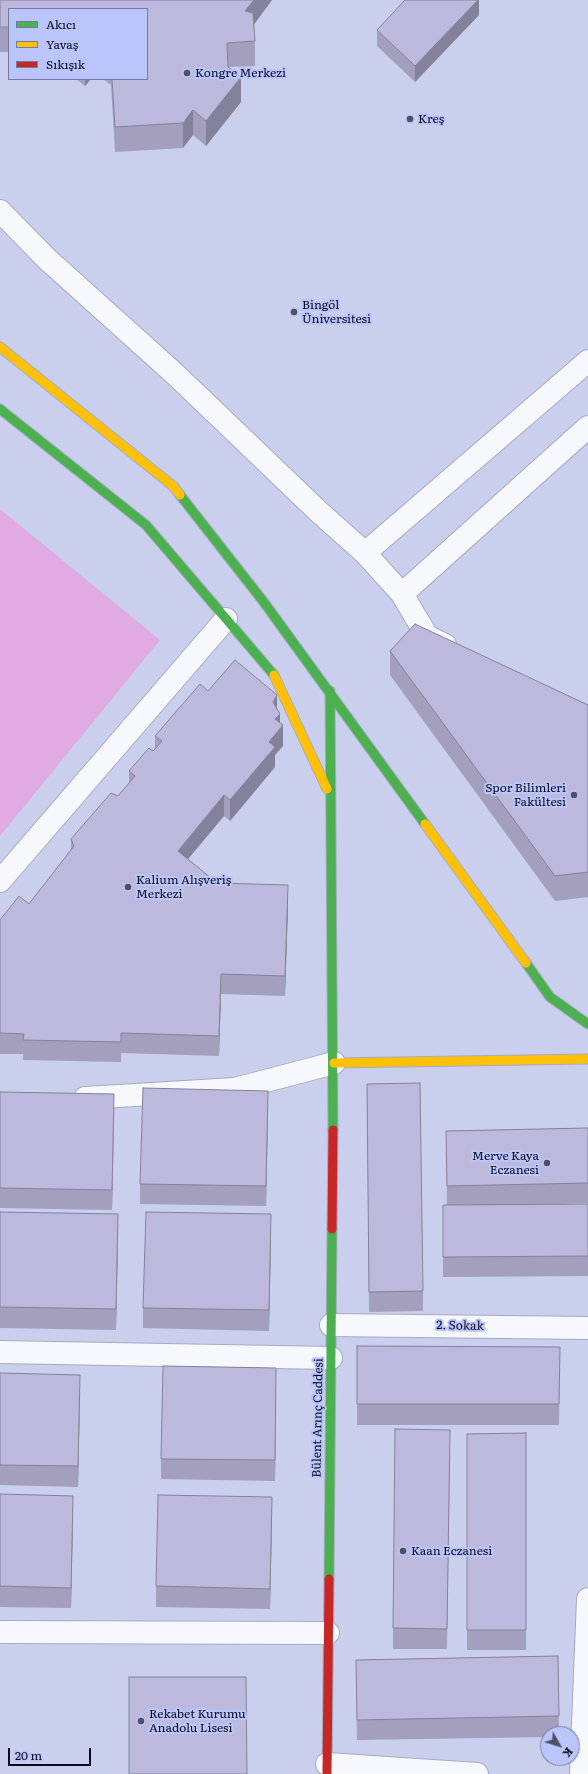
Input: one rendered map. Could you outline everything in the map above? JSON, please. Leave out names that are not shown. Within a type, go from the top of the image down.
[{"type":"street","points":[[0,211],[48,258],[365,553],[402,594],[427,636],[462,652]]},
{"type":"street","points":[[0,347],[174,486],[330,691],[550,997],[588,1024]]},
{"type":"street","points":[[365,553],[588,361]]},
{"type":"street","points":[[0,409],[146,525],[277,678],[330,795]]},
{"type":"street","points":[[402,594],[588,427]]},
{"type":"street","points":[[0,881],[226,619]]},
{"type":"street","name":"Bülent Arınç Caddesi","points":[[327,1769],[334,1063],[330,691]]},
{"type":"street","points":[[64,1099],[235,1089],[334,1063],[588,1059]]},
{"type":"street","name":"2. Sokak","points":[[331,1325],[588,1328]]},
{"type":"street","points":[[0,1352],[331,1358]]},
{"type":"street","points":[[581,1774],[588,1599]]},
{"type":"street","points":[[0,1632],[328,1633]]},
{"type":"street","points":[[327,1769],[477,1774]]},
{"type":"shaded area","points":[[0,509],[160,640],[0,836]]},
{"type":"building","name":"Kongre Merkezi","points":[[0,0],[254,0],[245,11],[253,13],[255,41],[227,43],[228,67],[241,77],[206,121],[193,110],[183,123],[115,127],[112,80],[148,80],[148,8],[8,8],[8,27],[0,27]]},
{"type":"building","points":[[405,0],[478,0],[415,66],[377,30]]},
{"type":"building","points":[[415,624],[588,705],[588,872],[555,876],[390,651]]},
{"type":"building","name":"Kalium Alışveriş Merkezi","points":[[235,660],[277,695],[273,702],[280,714],[275,719],[283,725],[269,742],[275,747],[230,800],[224,795],[178,851],[217,883],[288,885],[285,976],[221,974],[219,1036],[121,1033],[121,1042],[23,1040],[24,1034],[0,1033],[0,920],[19,896],[29,904],[74,846],[71,839],[111,793],[118,796],[135,776],[129,771],[149,748],[153,751],[162,741],[155,736],[200,684],[208,691]]},
{"type":"building","points":[[420,1083],[423,1291],[369,1292],[367,1084]]},
{"type":"building","points":[[143,1088],[268,1091],[266,1186],[140,1184]]},
{"type":"building","points":[[0,1092],[114,1094],[112,1190],[0,1188]]},
{"type":"building","points":[[588,1128],[588,1183],[447,1186],[446,1131]]},
{"type":"building","points":[[588,1204],[588,1256],[443,1257],[443,1205]]},
{"type":"building","points":[[0,1212],[118,1214],[116,1309],[0,1307]]},
{"type":"building","points":[[146,1212],[271,1214],[269,1310],[143,1308]]},
{"type":"building","points":[[357,1346],[560,1347],[559,1404],[357,1404]]},
{"type":"building","points":[[163,1366],[276,1368],[275,1460],[161,1459]]},
{"type":"building","points":[[0,1373],[80,1375],[78,1466],[0,1465]]},
{"type":"building","points":[[395,1429],[450,1430],[447,1629],[393,1628]]},
{"type":"building","points":[[526,1433],[526,1630],[467,1630],[467,1434]]},
{"type":"building","points":[[0,1494],[73,1496],[71,1588],[0,1586]]},
{"type":"building","points":[[158,1495],[272,1497],[270,1589],[156,1586]]},
{"type":"building","points":[[558,1656],[559,1716],[357,1720],[356,1660]]},
{"type":"building","points":[[129,1677],[246,1677],[247,1774],[129,1774]]},
{"type":"traffic: fast","points":[[0,409],[146,525],[274,675]]},
{"type":"traffic: fast","points":[[180,495],[263,601],[425,824]]},
{"type":"traffic: fast","points":[[330,691],[333,1130]]},
{"type":"traffic: fast","points":[[526,963],[550,997],[588,1024]]},
{"type":"traffic: fast","points":[[329,1579],[332,1229]]},
{"type":"traffic: slow","points":[[0,347],[173,486],[180,495]]},
{"type":"traffic: slow","points":[[274,675],[327,789]]},
{"type":"traffic: slow","points":[[425,824],[526,963]]},
{"type":"traffic: slow","points":[[334,1063],[588,1059]]},
{"type":"traffic: jam","points":[[332,1229],[333,1130]]},
{"type":"traffic: jam","points":[[327,1774],[329,1579]]},
{"type":"place","name":"Kongre Merkezi","points":[[187,73]]},
{"type":"place","name":"Kreş","points":[[410,119]]},
{"type":"place","name":"Bingöl Üniversitesi","points":[[294,312]]},
{"type":"place","name":"Spor Bilimleri Fakültesi","points":[[574,795]]},
{"type":"place","name":"Kalium Alışveriş Merkezi","points":[[128,887]]},
{"type":"place","name":"Merve Kaya Eczanesi","points":[[547,1163]]},
{"type":"place","name":"Kaan Eczanesi","points":[[403,1551]]},
{"type":"place","name":"Rekabet Kurumu Anadolu Lisesi","points":[[141,1721]]}]
